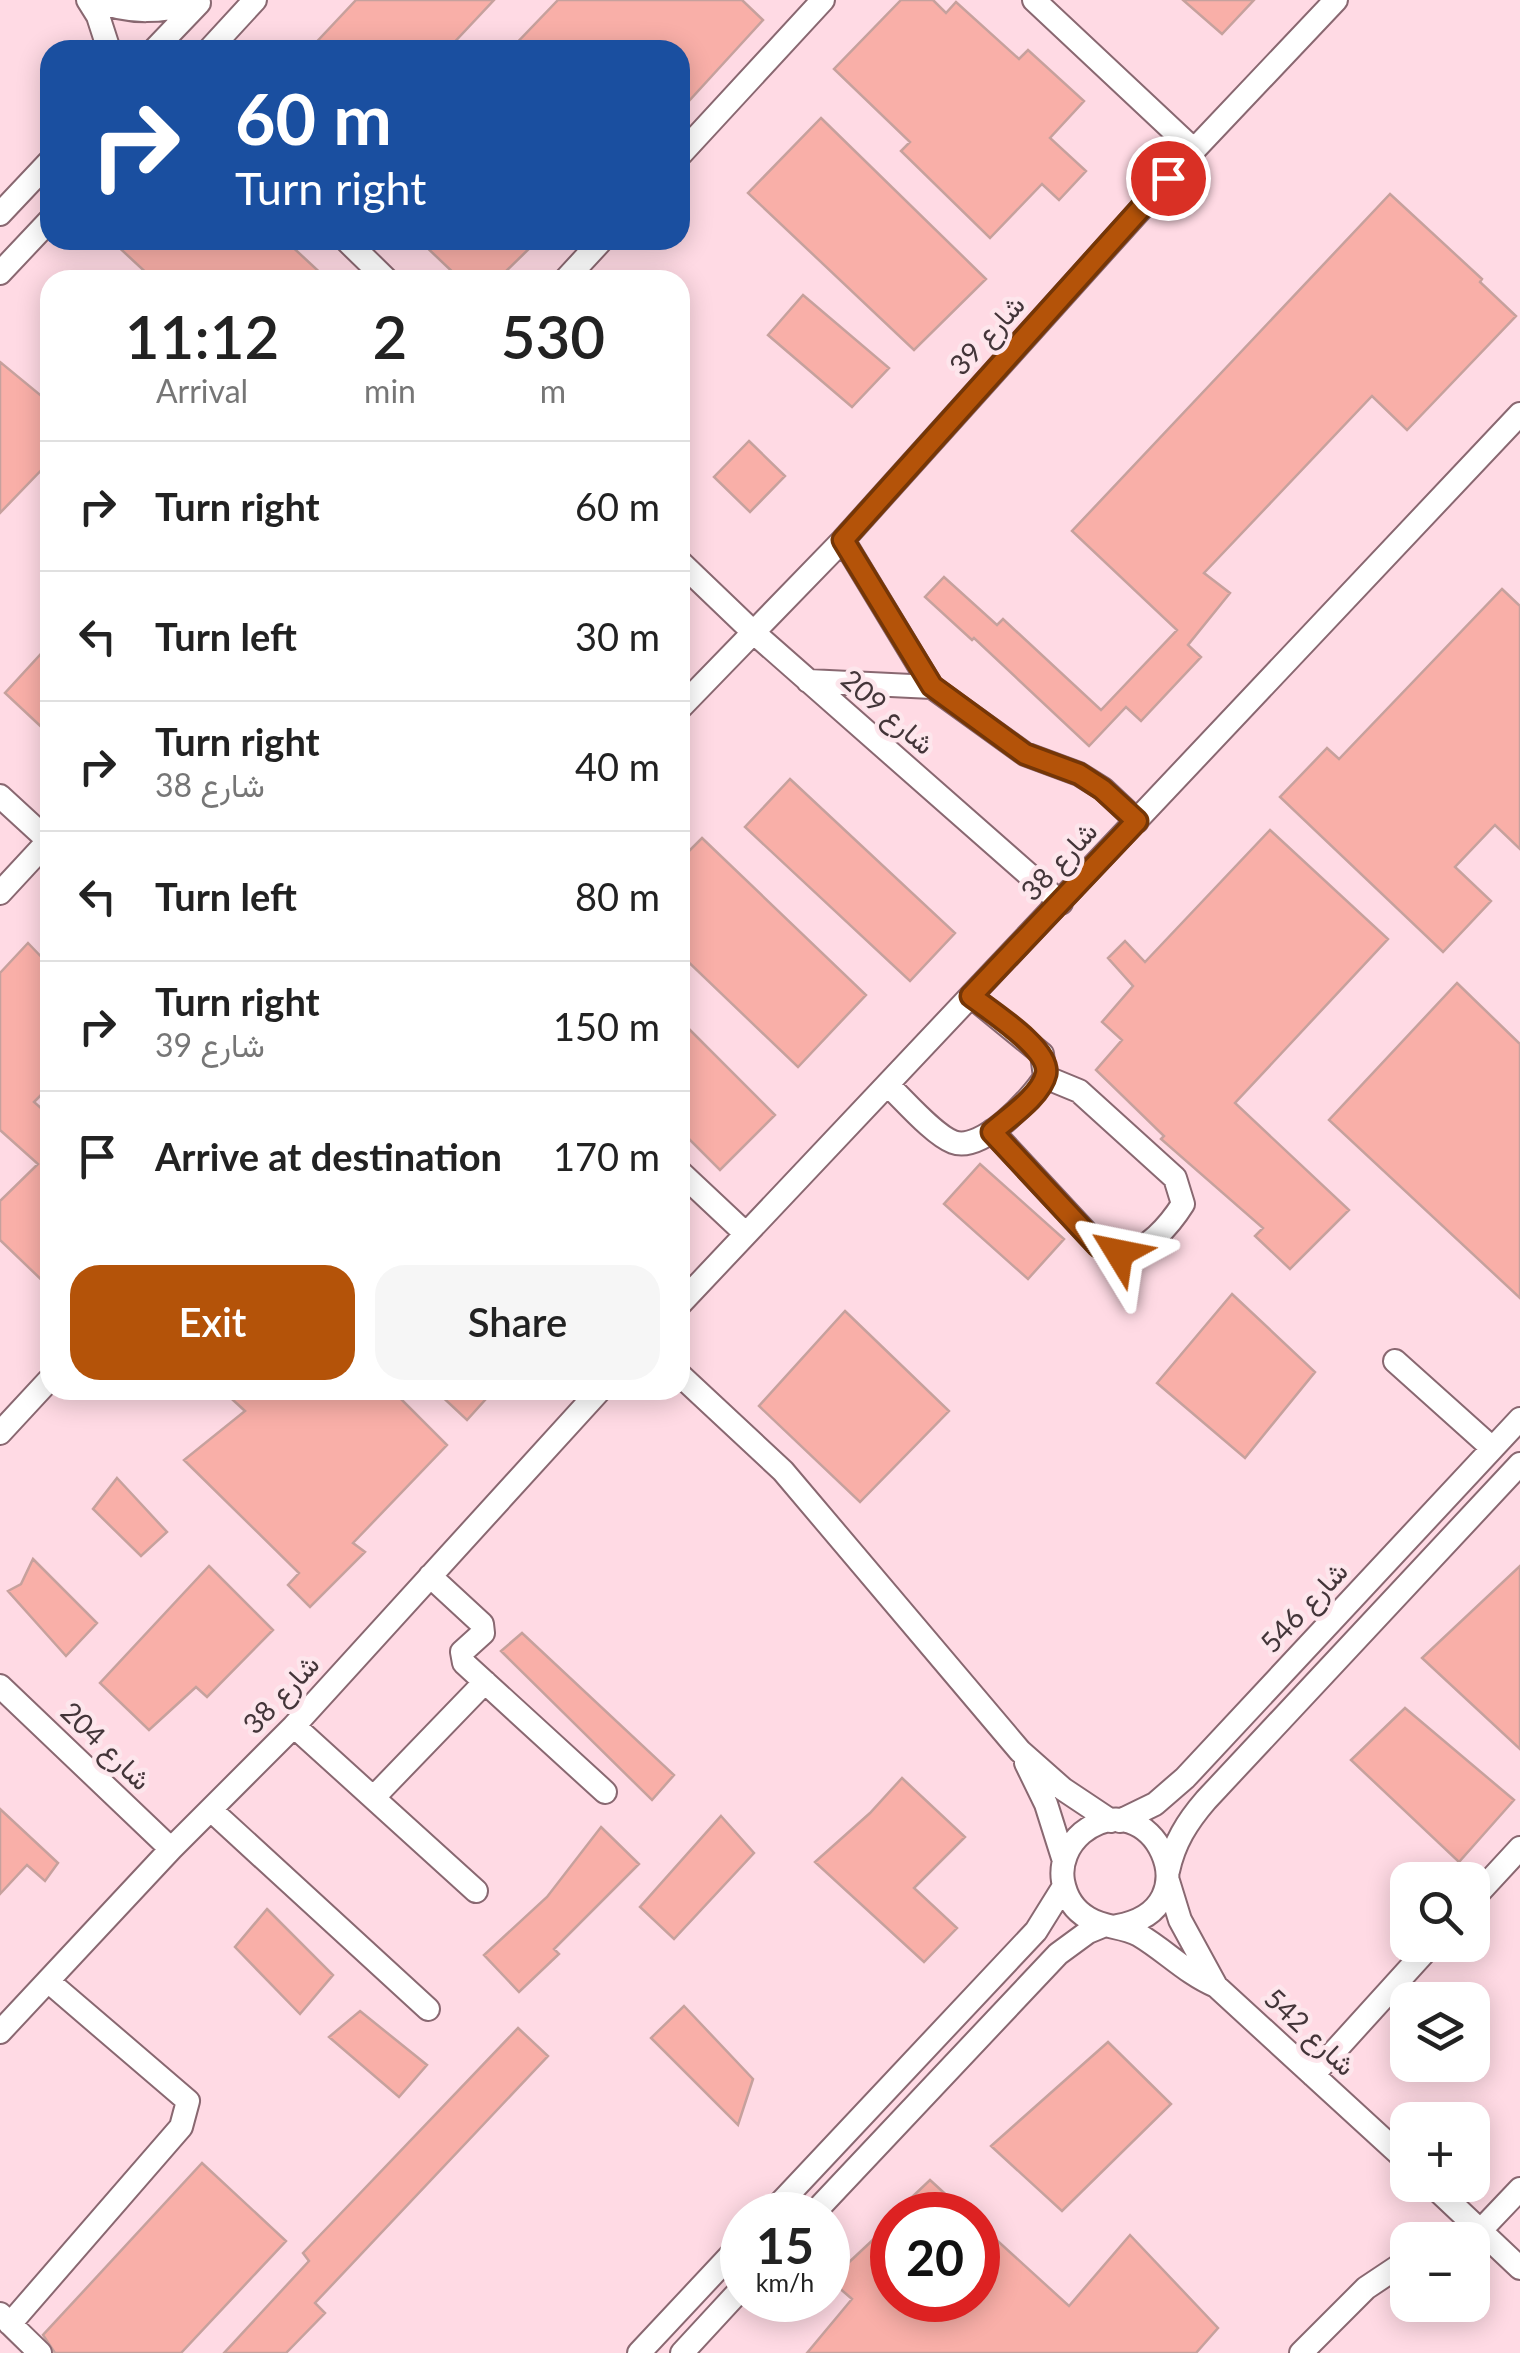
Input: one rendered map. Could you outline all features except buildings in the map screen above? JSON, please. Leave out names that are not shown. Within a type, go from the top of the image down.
[{"type":"street","points":[[88,0],[106,40]]},
{"type":"street","points":[[96,0],[138,12],[200,2]]},
{"type":"street","points":[[227,39],[256,0]]},
{"type":"street","points":[[690,144],[823,0]]},
{"type":"street","points":[[1034,0],[1194,150]]},
{"type":"street","name":"شارع 39","points":[[690,697],[843,540],[1194,150],[1336,0]]},
{"type":"street","points":[[164,40],[200,2]]},
{"type":"street","points":[[0,214],[40,171]]},
{"type":"street","points":[[0,273],[40,231]]},
{"type":"street","points":[[356,250],[378,270]]},
{"type":"street","points":[[574,270],[593,250]]},
{"type":"street","name":"شارع 38","points":[[690,1293],[1520,414]]},
{"type":"street","points":[[843,540],[932,686],[1025,754],[1079,774],[1102,789],[1137,821]]},
{"type":"street","name":"شارع 209","points":[[690,572],[752,632],[1060,903]]},
{"type":"street","points":[[808,681],[932,686]]},
{"type":"street","points":[[0,796],[40,831]]},
{"type":"street","points":[[0,893],[40,851]]},
{"type":"street","points":[[971,996],[1042,1054],[1046,1077]]},
{"type":"street","points":[[992,1132],[1098,1246],[1119,1253],[1137,1251],[1173,1220],[1183,1204],[1175,1178],[1079,1091],[1046,1077]]},
{"type":"street","points":[[888,1085],[954,1142],[969,1144],[992,1132],[1018,1110],[1046,1077]]},
{"type":"street","points":[[690,1181],[746,1234]]},
{"type":"street","points":[[1394,1361],[1492,1448]]},
{"type":"street","points":[[690,1384],[784,1471],[1020,1751],[1063,1789],[1115,1821],[1148,1832],[1159,1843],[1168,1876]]},
{"type":"street","points":[[0,1432],[40,1390]]},
{"type":"street","name":"شارع 38","points":[[0,2032],[171,1849],[294,1726],[591,1400]]},
{"type":"street","name":"شارع 546","points":[[1115,1821],[1155,1804],[1185,1778],[1520,1419]]},
{"type":"street","points":[[834,2192],[1058,1954],[1088,1932],[1141,1920],[1151,1913],[1159,1904],[1177,1842],[1199,1808],[1520,1464]]},
{"type":"street","points":[[430,1576],[482,1624],[483,1633],[462,1652],[464,1663],[605,1792]]},
{"type":"street","points":[[374,1797],[485,1682]]},
{"type":"street","name":"شارع 204","points":[[0,1686],[171,1849]]},
{"type":"street","points":[[294,1726],[476,1890]]},
{"type":"street","points":[[1020,1751],[1046,1804],[1064,1861],[1064,1886],[1075,1908],[1094,1922],[1111,1926]]},
{"type":"street","points":[[210,1810],[428,2009]]},
{"type":"street","points":[[1064,1861],[1076,1838],[1086,1830],[1115,1821]]},
{"type":"street","points":[[1490,1880],[1520,1848]]},
{"type":"street","name":"شارع 542","points":[[1168,1876],[1180,1920],[1216,1986]]},
{"type":"street","points":[[791,2192],[1036,1931],[1064,1886]]},
{"type":"street","name":"شارع 542","points":[[1111,1926],[1150,1942],[1180,1967],[1216,1986],[1390,2145]]},
{"type":"street","points":[[1313,2074],[1416,1962]]},
{"type":"street","points":[[40,2353],[5,2319],[182,2126],[188,2100],[48,1981]]},
{"type":"street","points":[[1488,2222],[1520,2188]]},
{"type":"street","points":[[1451,2202],[1472,2222]]},
{"type":"street","points":[[1490,2239],[1520,2268]]},
{"type":"street","points":[[639,2353],[720,2266]]},
{"type":"street","points":[[1300,2353],[1366,2288],[1390,2272]]},
{"type":"street","points":[[682,2353],[720,2312]]},
{"type":"shaded area","points":[[0,0],[1520,0],[1520,2353],[0,2353]]},
{"type":"route","points":[[1119,1253],[1098,1246],[992,1132],[1040,1086],[1046,1077],[1046,1067],[1042,1054],[971,996],[1137,821],[1102,789],[1079,774],[1025,754],[932,686],[843,540],[1168,178]]}]
